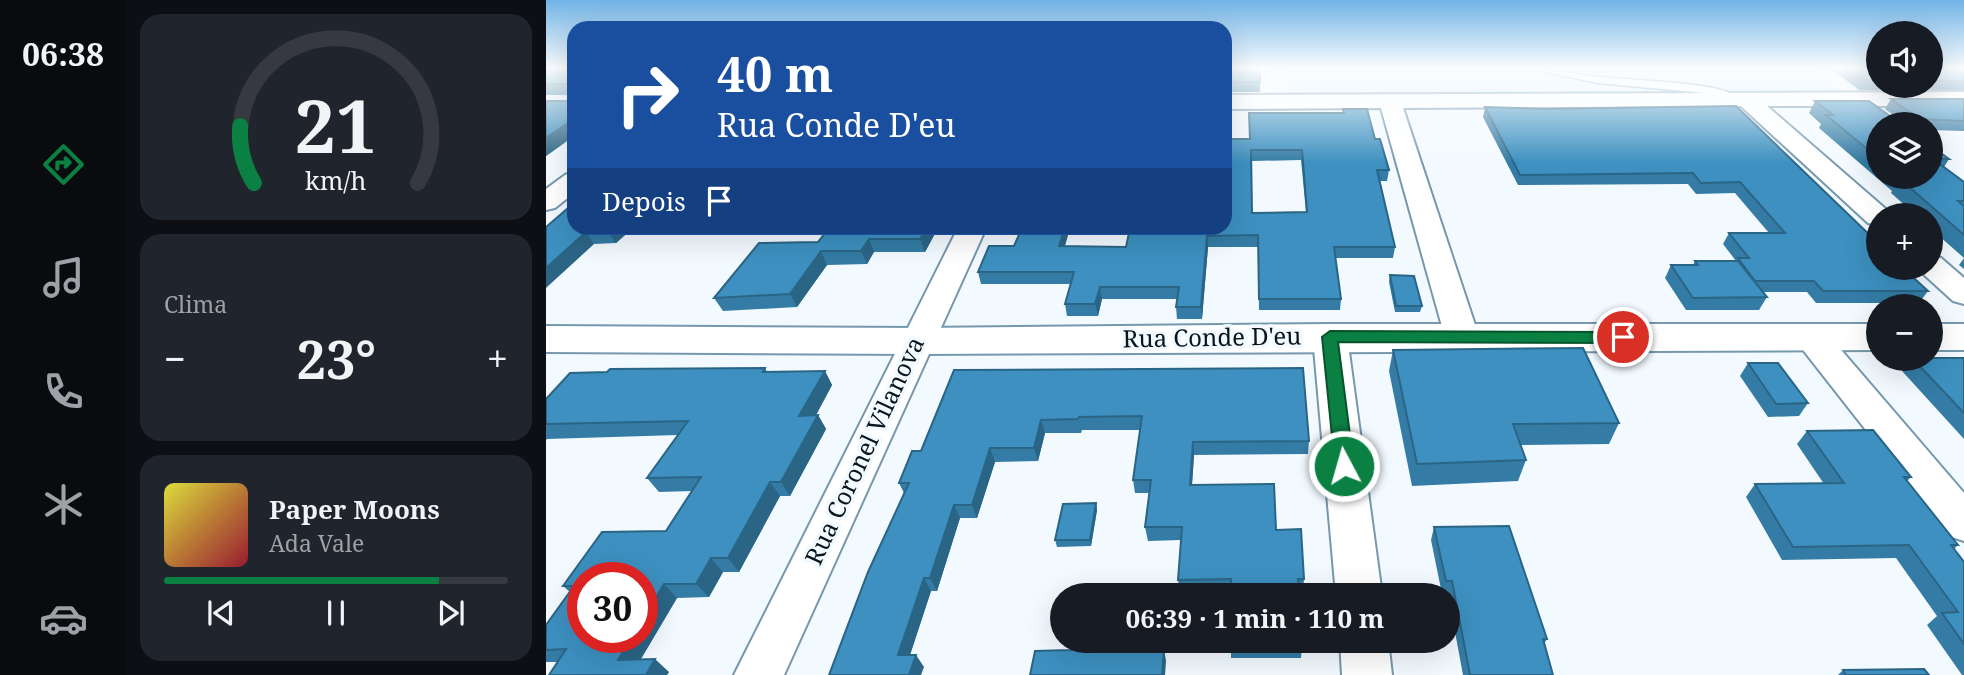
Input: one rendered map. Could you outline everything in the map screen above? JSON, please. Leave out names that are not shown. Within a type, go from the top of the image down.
[{"type":"street","points":[[1747,100],[1866,206]]},
{"type":"street","points":[[1232,102],[1856,100]]},
{"type":"street","points":[[1390,102],[1462,337]]},
{"type":"street","points":[[546,202],[567,186]]},
{"type":"street","name":"Rua Coronel Vilanova","points":[[759,675],[969,235]]},
{"type":"street","points":[[1943,275],[1964,294]]},
{"type":"street","points":[[1330,337],[1358,583]]},
{"type":"street","name":"Rua Conde D'eu","points":[[546,339],[918,341],[1330,337],[1866,337]]},
{"type":"street","points":[[1943,337],[1964,337]]},
{"type":"street","points":[[1812,338],[1964,523]]},
{"type":"street","points":[[1365,653],[1367,675]]},
{"type":"building","points":[[1892,100],[1964,100],[1964,121],[1943,120],[1943,112],[1909,112]]},
{"type":"building","points":[[546,101],[567,101],[567,124],[546,138]]},
{"type":"building","points":[[1815,101],[1869,101],[1884,112],[1866,112],[1866,148],[1826,115],[1833,115]]},
{"type":"building","points":[[1736,106],[1866,231],[1866,280],[1916,280],[1928,291],[1823,291],[1814,281],[1755,281],[1738,258],[1749,258],[1729,233],[1785,233],[1740,182],[1701,183],[1693,173],[1520,175],[1485,107],[1545,109]]},
{"type":"building","points":[[1343,109],[1367,109],[1375,139],[1380,139],[1389,170],[1377,170],[1395,247],[1334,247],[1341,299],[1259,299],[1258,235],[1207,236],[1201,307],[1176,307],[1179,287],[1100,287],[1095,304],[1065,304],[1074,272],[978,272],[989,246],[1014,246],[1019,235],[1063,235],[1059,246],[1126,247],[1129,235],[1232,235],[1232,139],[1250,139],[1249,113],[1344,113]],"holes":[[[1251,150],[1302,150],[1307,212],[1252,213]]]},
{"type":"building","points":[[1943,166],[1964,182],[1964,201],[1958,201],[1964,206],[1964,235],[1943,217],[1943,203],[1927,203],[1911,189],[1943,189]]},
{"type":"building","points":[[567,209],[567,235],[583,235],[546,268],[546,227]]},
{"type":"building","points":[[824,235],[922,235],[920,239],[869,239],[861,251],[821,251],[790,294],[714,298],[759,243],[818,242]]},
{"type":"building","points":[[1695,261],[1738,261],[1767,297],[1693,298],[1671,265],[1698,265]]},
{"type":"building","points":[[1390,275],[1414,276],[1422,306],[1396,306]]},
{"type":"building","points":[[1583,348],[1619,423],[1513,424],[1526,460],[1417,464],[1393,350]]},
{"type":"building","points":[[1943,358],[1964,358],[1964,413],[1924,371],[1943,371]]},
{"type":"building","points":[[1748,363],[1778,363],[1808,403],[1776,404]]},
{"type":"building","points":[[765,368],[763,372],[825,371],[799,416],[818,415],[781,482],[770,482],[728,558],[711,558],[696,584],[664,584],[658,594],[658,562],[580,562],[602,532],[666,531],[701,477],[647,478],[688,421],[546,424],[546,399],[570,373],[607,372],[610,369]]},
{"type":"building","points":[[1303,368],[1309,441],[1193,442],[1190,485],[1274,484],[1276,530],[1301,529],[1304,579],[1298,579],[1298,583],[1231,583],[1231,579],[1178,580],[1182,527],[1145,527],[1151,480],[1133,480],[1142,416],[1041,420],[1034,448],[990,448],[972,505],[954,505],[930,578],[924,578],[898,655],[916,655],[909,675],[829,675],[868,572],[909,483],[899,483],[912,451],[921,451],[954,370]]},
{"type":"building","points":[[1873,430],[1911,477],[1904,477],[1958,545],[1951,545],[1964,562],[1964,644],[1942,613],[1958,612],[1909,545],[1793,547],[1755,484],[1844,483],[1807,431]]},
{"type":"building","points":[[1096,503],[1090,540],[1055,540],[1063,504]]},
{"type":"building","points":[[1509,526],[1547,639],[1543,639],[1553,675],[1470,675],[1460,623],[1460,583],[1446,581],[1434,527]]},
{"type":"building","points":[[567,596],[567,653],[622,653],[618,660],[655,659],[646,675],[549,675],[566,649],[546,650],[546,625]]},
{"type":"building","points":[[1035,651],[1164,653],[1162,675],[1030,675]]},
{"type":"building","points":[[1924,669],[1929,675],[1846,675],[1843,670]]},
{"type":"route","points":[[1344,466],[1330,337],[1623,337]]}]
